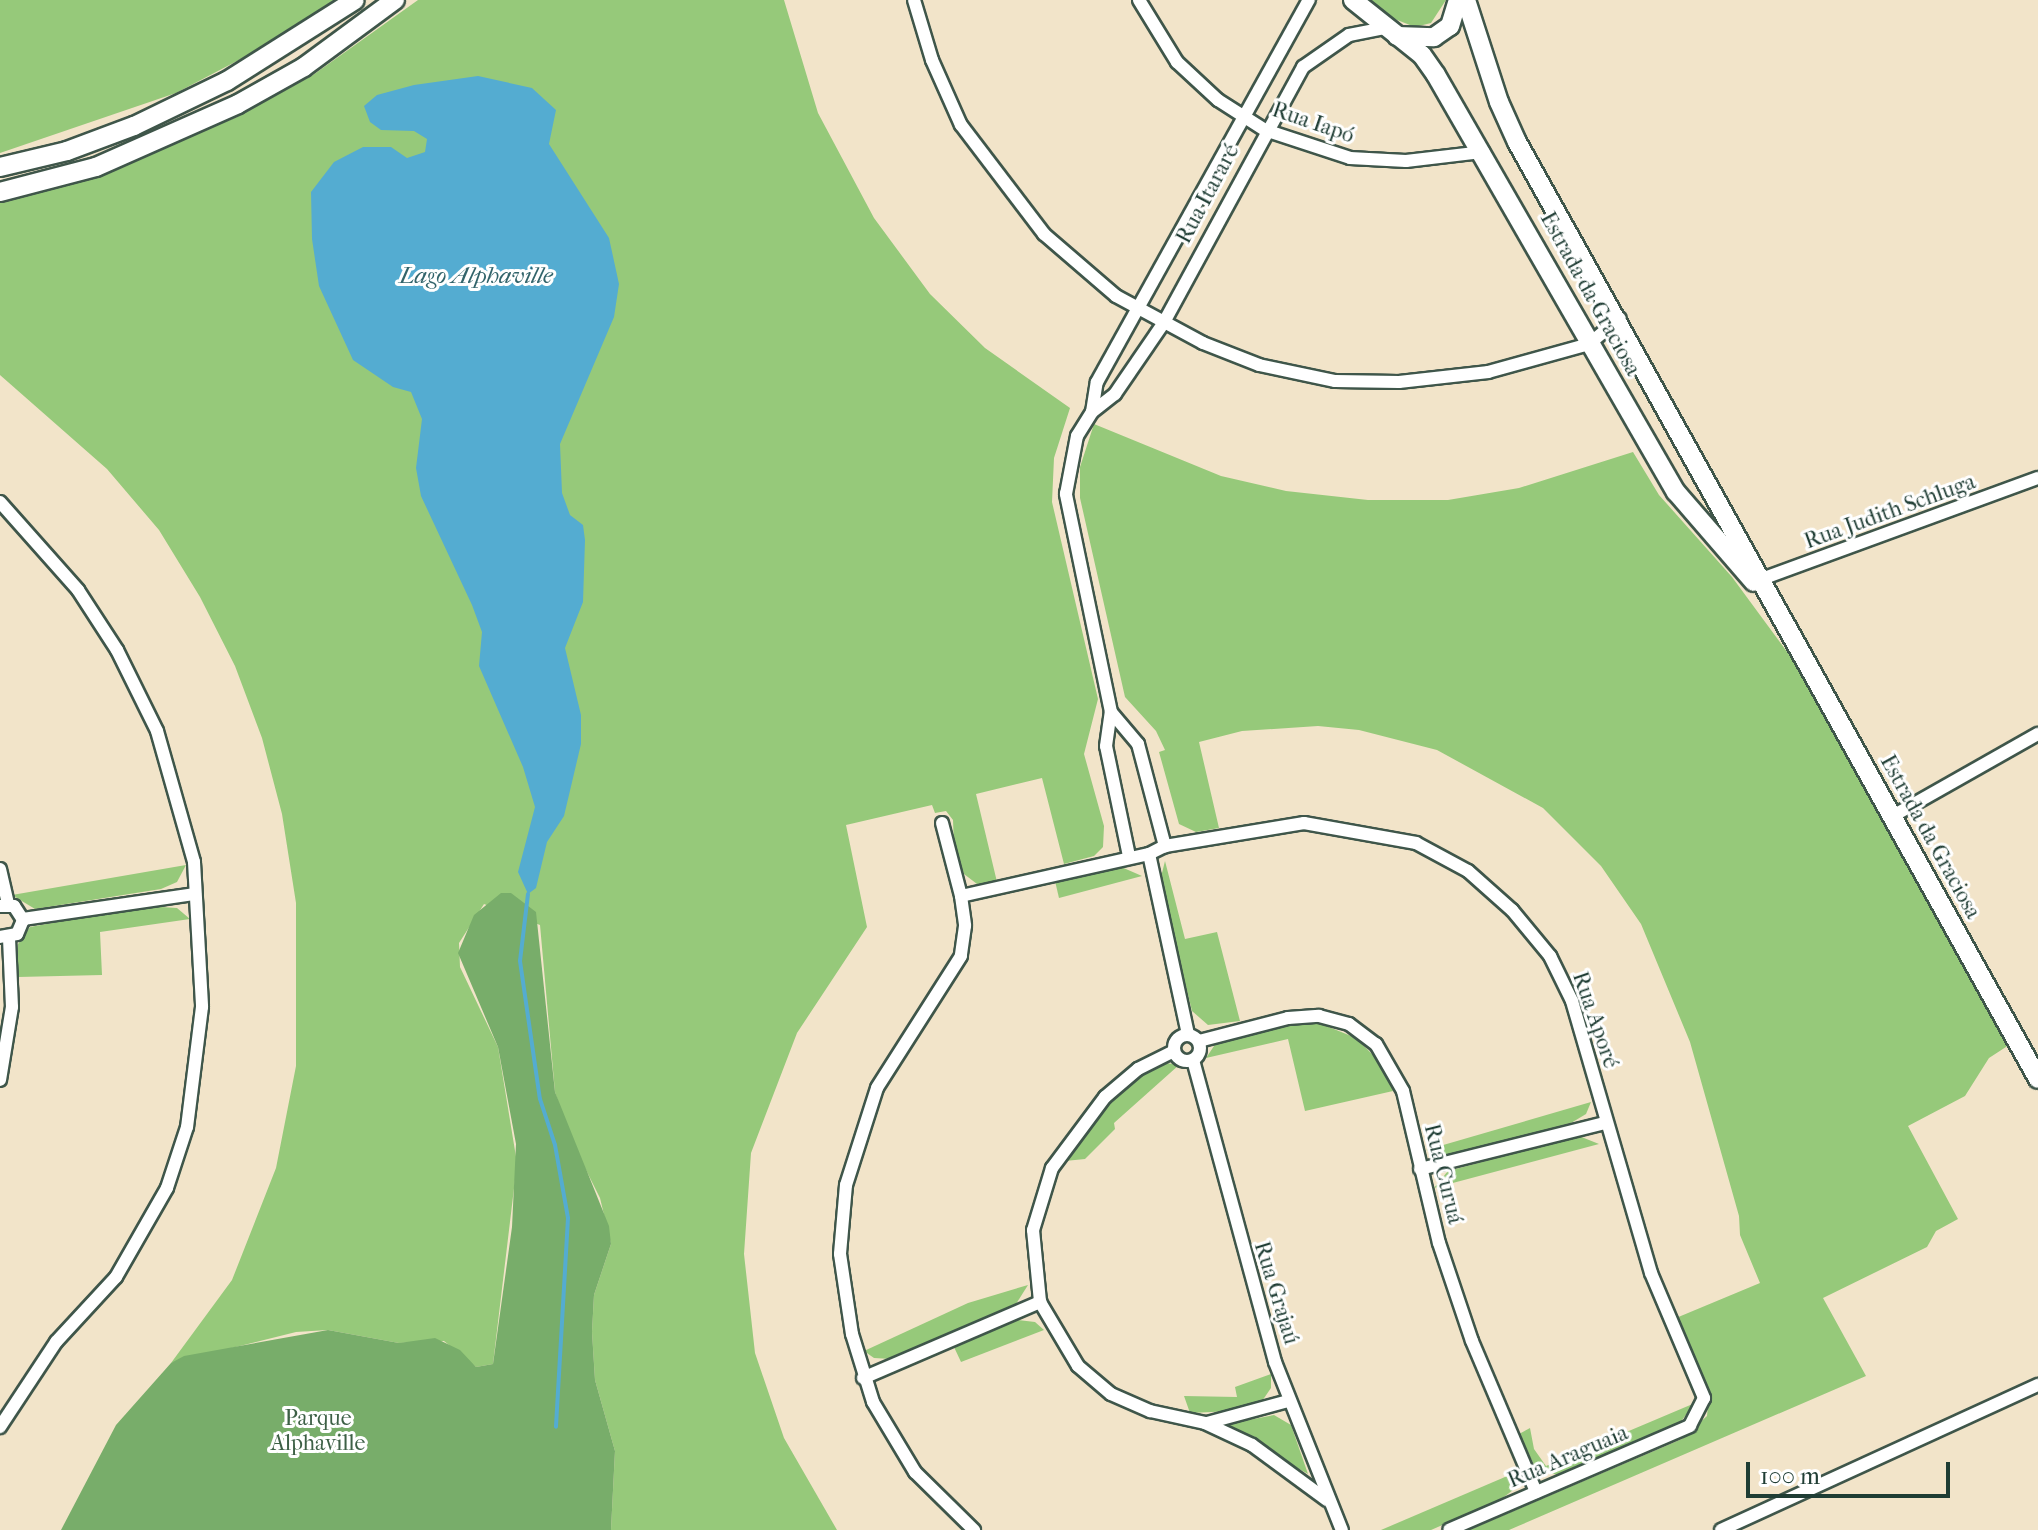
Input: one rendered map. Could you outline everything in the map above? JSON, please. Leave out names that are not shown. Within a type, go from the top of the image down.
[{"type":"main road","points":[[0,167],[67,151],[134,126],[249,68],[355,0]]},
{"type":"main road","points":[[0,192],[87,171],[238,104],[304,67],[395,0]]},
{"type":"main road","name":"Estrada da Graciosa","points":[[1353,0],[1422,55],[1483,152],[1589,344],[1676,492],[1758,580]]},
{"type":"main road","points":[[1390,32],[1416,40],[1434,37],[1450,26],[1458,0]]},
{"type":"main road","name":"Estrada da Graciosa","points":[[1466,0],[1499,102],[1517,142],[1620,318],[1758,580],[1782,617],[2038,1079]]},
{"type":"street","points":[[914,0],[932,60],[961,125],[1003,186],[1044,234],[1138,309],[1163,324],[1259,365],[1335,381],[1399,382],[1488,372],[1589,344],[1620,318]]},
{"type":"street","name":"Rua Iapó","points":[[1139,0],[1177,62],[1243,117],[1265,130],[1350,158],[1406,161],[1483,152]]},
{"type":"street","name":"Rua Itararé","points":[[1092,412],[1097,382],[1309,0]]},
{"type":"street","name":"Rua Itararé","points":[[1111,712],[1084,603],[1066,494],[1077,436],[1092,412],[1115,394],[1163,324],[1265,130],[1303,67],[1326,46],[1349,35],[1390,32]]},
{"type":"street","name":"Rua Judith Schluga","points":[[1758,580],[2038,478]]},
{"type":"street","points":[[0,502],[78,590],[136,687],[177,791],[194,862],[202,1007],[187,1127],[167,1188],[116,1277],[56,1342],[0,1427]]},
{"type":"street","points":[[1111,712],[1138,744],[1165,846]]},
{"type":"street","points":[[1111,712],[1106,746],[1129,856]]},
{"type":"street","points":[[1891,817],[2038,734]]},
{"type":"street","points":[[942,823],[961,896],[965,926],[961,956],[877,1088],[846,1185],[840,1254],[863,1378],[893,1441],[915,1472],[974,1530]]},
{"type":"street","name":"Rua Aporé","points":[[1149,854],[1165,846],[1304,823],[1364,830],[1416,843],[1468,871],[1512,910],[1550,956],[1572,1001],[1604,1123],[1651,1273],[1704,1398],[1699,1416]]},
{"type":"street","points":[[961,896],[1129,856],[1149,854],[1193,1038],[1200,1053],[1193,1060],[1182,1061],[1174,1051]]},
{"type":"street","points":[[0,869],[4,905],[23,919],[195,894]]},
{"type":"street","points":[[0,1080],[12,1007],[5,937],[20,932],[23,919]]},
{"type":"street","name":"Rua Curuá","points":[[1193,1038],[1288,1018],[1319,1016],[1349,1024],[1376,1044],[1392,1066],[1472,1341],[1536,1492]]},
{"type":"street","points":[[1193,1038],[1177,1039],[1174,1051],[1138,1069],[1105,1097],[1052,1168],[1033,1230],[1040,1302],[1078,1366],[1111,1394],[1150,1411],[1205,1423],[1252,1445],[1327,1500]]},
{"type":"street","name":"Rua Grajaú","points":[[1193,1060],[1239,1243],[1288,1401],[1342,1530]]},
{"type":"street","points":[[1420,1169],[1604,1123]]},
{"type":"street","points":[[863,1378],[1040,1302]]},
{"type":"street","points":[[1728,1528],[2038,1385]]},
{"type":"street","points":[[1205,1423],[1288,1401]]},
{"type":"street","name":"Rua Araguaia","points":[[1449,1530],[1690,1426],[1699,1416]]},
{"type":"green space","points":[[0,0],[334,0],[258,50],[176,93],[0,153]]},
{"type":"green space","points":[[418,0],[784,0],[818,113],[874,218],[930,294],[985,348],[1070,408],[1054,458],[1052,502],[1098,699],[1084,754],[1104,826],[1103,847],[1094,856],[1064,864],[1042,778],[976,794],[997,882],[989,884],[977,884],[964,874],[954,846],[953,820],[946,811],[935,813],[932,805],[846,825],[867,927],[797,1033],[751,1153],[744,1254],[755,1353],[784,1438],[837,1530],[611,1530],[615,1451],[595,1380],[592,1332],[594,1295],[611,1244],[600,1198],[571,1140],[555,1092],[540,925],[484,904],[459,943],[460,967],[498,1047],[517,1163],[493,1364],[476,1367],[444,1341],[399,1343],[328,1330],[296,1332],[171,1363],[232,1280],[276,1168],[296,1066],[296,903],[282,814],[262,738],[235,666],[200,597],[159,530],[107,469],[0,375],[0,199],[43,191],[125,163],[237,117],[313,75]]},
{"type":"green space","points":[[1369,0],[1446,0],[1431,23],[1415,27],[1387,16]]},
{"type":"green space","points":[[1094,424],[1221,476],[1286,491],[1368,500],[1448,500],[1519,488],[1633,452],[1659,495],[1732,577],[1793,660],[2009,1045],[1989,1058],[1965,1096],[1908,1126],[1958,1219],[1936,1231],[1927,1247],[1823,1298],[1866,1376],[1509,1530],[1469,1530],[1682,1439],[1707,1416],[1709,1392],[1676,1318],[1760,1283],[1740,1235],[1739,1216],[1690,1042],[1641,924],[1601,866],[1543,808],[1437,750],[1359,730],[1318,726],[1242,731],[1199,742],[1219,828],[1196,832],[1179,824],[1159,752],[1165,750],[1156,731],[1125,697],[1080,498],[1080,467]]},
{"type":"green space","points":[[1165,861],[1185,939],[1217,932],[1240,1021],[1208,1025],[1192,1011],[1160,881]]},
{"type":"green space","points":[[186,865],[177,882],[161,889],[35,909],[12,895]]},
{"type":"green space","points":[[1119,866],[1142,876],[1059,898],[1055,881]]},
{"type":"green space","name":"Parque Alphaville","points":[[501,893],[511,893],[536,912],[555,1092],[609,1226],[611,1244],[594,1295],[592,1332],[595,1380],[615,1451],[611,1530],[61,1530],[116,1425],[171,1363],[184,1356],[328,1330],[399,1343],[435,1338],[460,1350],[476,1367],[493,1364],[512,1227],[516,1144],[498,1047],[458,953],[474,915]]},
{"type":"green space","points":[[145,906],[177,908],[190,919],[100,932],[102,975],[18,977],[18,944],[30,927]]},
{"type":"green space","points":[[1289,1023],[1319,1023],[1356,1038],[1382,1064],[1393,1091],[1305,1111],[1288,1039],[1206,1058],[1216,1043]]},
{"type":"green space","points":[[1166,1063],[1179,1065],[1114,1123],[1115,1129],[1085,1159],[1065,1161],[1106,1107],[1143,1075]]},
{"type":"green space","points":[[1591,1102],[1586,1114],[1571,1123],[1449,1155],[1426,1150]]},
{"type":"green space","points":[[1579,1136],[1599,1144],[1434,1188],[1448,1171]]},
{"type":"green space","points":[[1028,1285],[1016,1304],[891,1359],[874,1358],[864,1351],[968,1303]]},
{"type":"green space","points":[[1018,1320],[1035,1322],[1044,1330],[961,1362],[954,1347]]},
{"type":"green space","points":[[1271,1374],[1271,1388],[1260,1404],[1233,1411],[1190,1413],[1184,1396],[1237,1397],[1235,1387]]},
{"type":"green space","points":[[1695,1403],[1679,1424],[1557,1475],[1535,1467],[1519,1434],[1530,1428],[1534,1449],[1546,1466]]},
{"type":"green space","points":[[1274,1415],[1291,1425],[1308,1474],[1222,1425]]},
{"type":"green space","points":[[1519,1471],[1517,1487],[1500,1500],[1431,1530],[1381,1530]]},
{"type":"water","name":"Lago Alphaville","points":[[478,76],[532,88],[556,110],[549,144],[609,238],[619,284],[614,317],[560,444],[562,493],[570,515],[583,525],[585,540],[583,602],[565,648],[581,715],[581,744],[564,816],[547,842],[536,888],[528,894],[518,872],[535,807],[523,767],[479,666],[482,632],[421,496],[416,468],[422,419],[411,392],[393,387],[353,360],[319,286],[312,239],[311,192],[334,162],[363,147],[391,147],[407,158],[425,152],[427,139],[414,131],[381,130],[370,122],[364,106],[377,95],[414,85]]},
{"type":"waterway","points":[[528,894],[520,961],[540,1099],[555,1145],[568,1218],[556,1427]]}]
